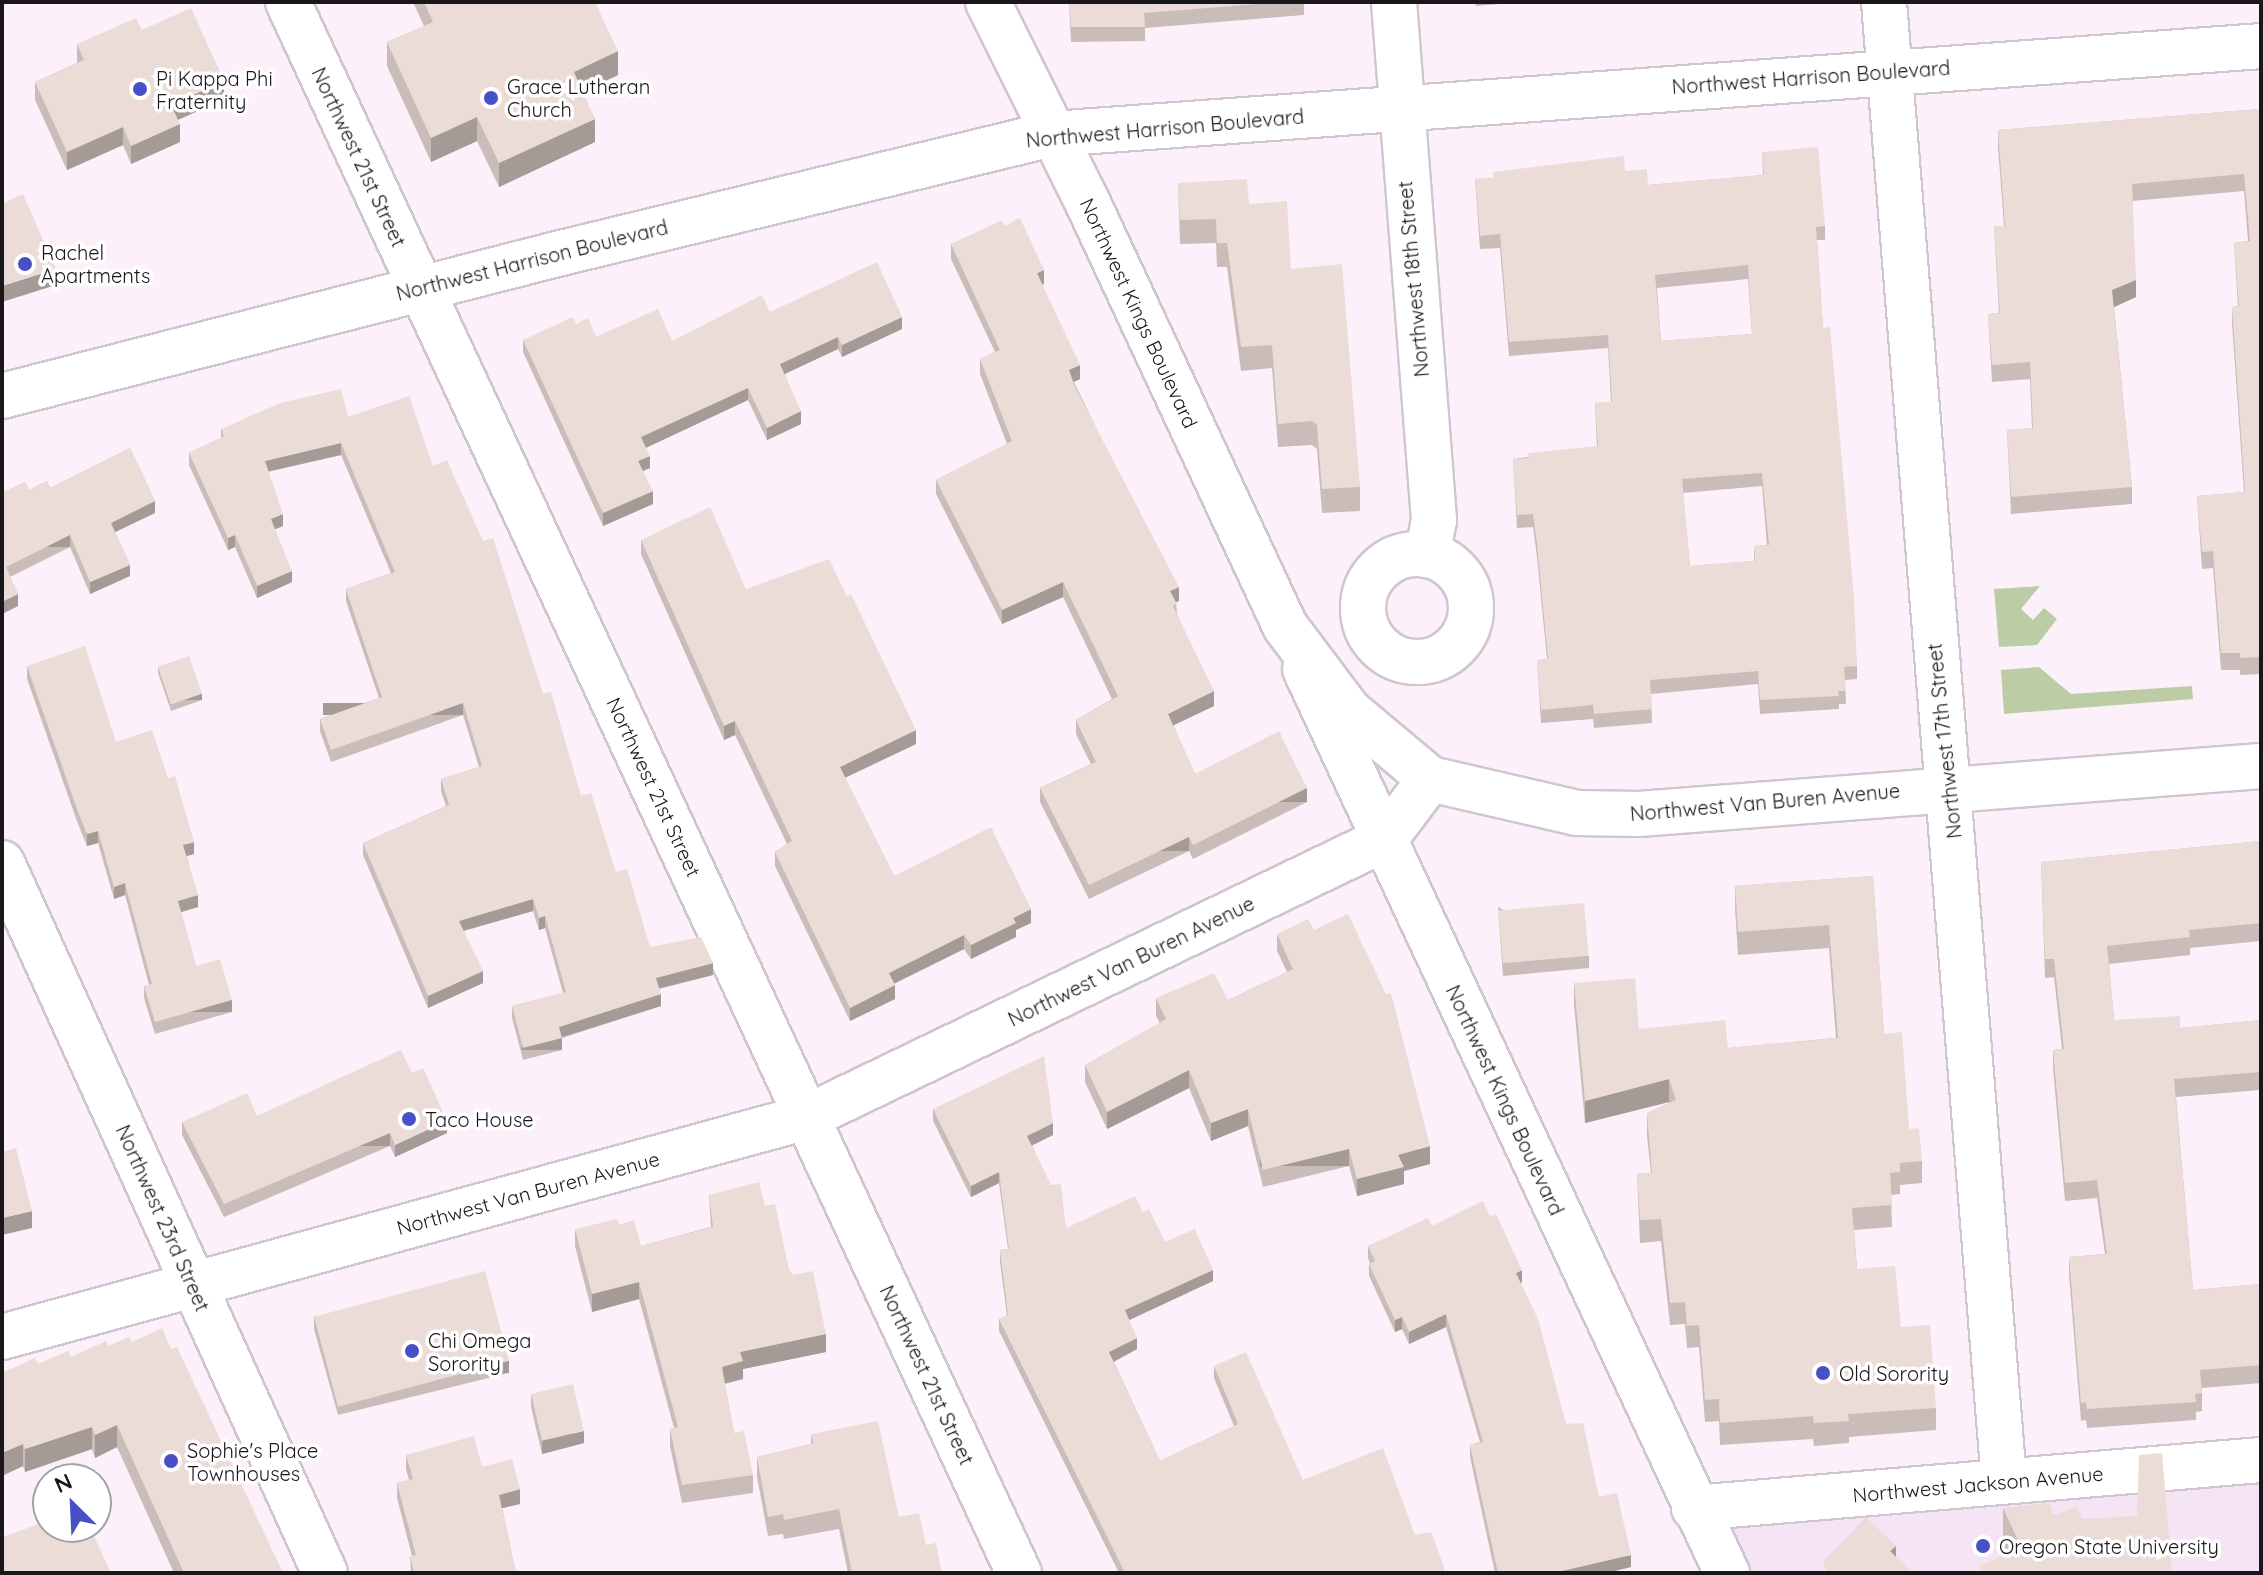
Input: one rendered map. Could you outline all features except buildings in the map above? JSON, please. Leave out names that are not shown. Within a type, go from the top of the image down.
[{"type":"street","name":"Northwest 21st Street","points":[[288,2],[1019,1573]]},
{"type":"street","name":"Northwest Kings Boulevard","points":[[988,2],[1285,626],[1694,1508],[1727,1573]]},
{"type":"street","name":"Northwest 18th Street","points":[[1394,2],[1403,108],[1403,169],[1434,520],[1427,555]]},
{"type":"street","name":"Northwest 17th Street","points":[[1884,2],[2004,1480]]},
{"type":"street","name":"Northwest Harrison Boulevard","points":[[2,396],[420,288],[1052,134],[1890,70],[2261,46]]},
{"type":"street","name":"Northwest Kings Boulevard","points":[[1285,626],[1349,711],[1430,779]]},
{"type":"street","name":"Northwest Van Buren Avenue","points":[[2,1337],[807,1117],[1385,839],[1430,779],[1577,813],[1639,814],[1947,787],[2261,766]]},
{"type":"street","name":"Northwest 23rd Street","points":[[2,863],[325,1573]]},
{"type":"street","name":"Northwest Jackson Avenue","points":[[1694,1508],[2261,1460]]},
{"type":"shaded area","name":"Oregon State University","points":[[2261,1475],[2261,1573],[1716,1573],[1695,1519]]},
{"type":"green space","points":[[2040,586],[2021,609],[2033,620],[2044,608],[2057,619],[2037,645],[1999,647],[1994,589]]},
{"type":"green space","points":[[2039,667],[2071,694],[2192,686],[2193,699],[2004,714],[2001,670]]},
{"type":"place","name":"Pi Kappa Phi Fraternity","points":[[140,89]]},
{"type":"place","name":"Grace Lutheran Church","points":[[491,98]]},
{"type":"place","name":"Rachel Apartments","points":[[25,264]]},
{"type":"place","name":"Taco House","points":[[409,1119]]},
{"type":"place","name":"Chi Omega Sorority","points":[[412,1351]]},
{"type":"place","name":"Old Sorority","points":[[1823,1373]]},
{"type":"place","name":"Sophie's Place Townhouses","points":[[171,1461]]},
{"type":"place","name":"Oregon State University","points":[[1983,1546]]}]
